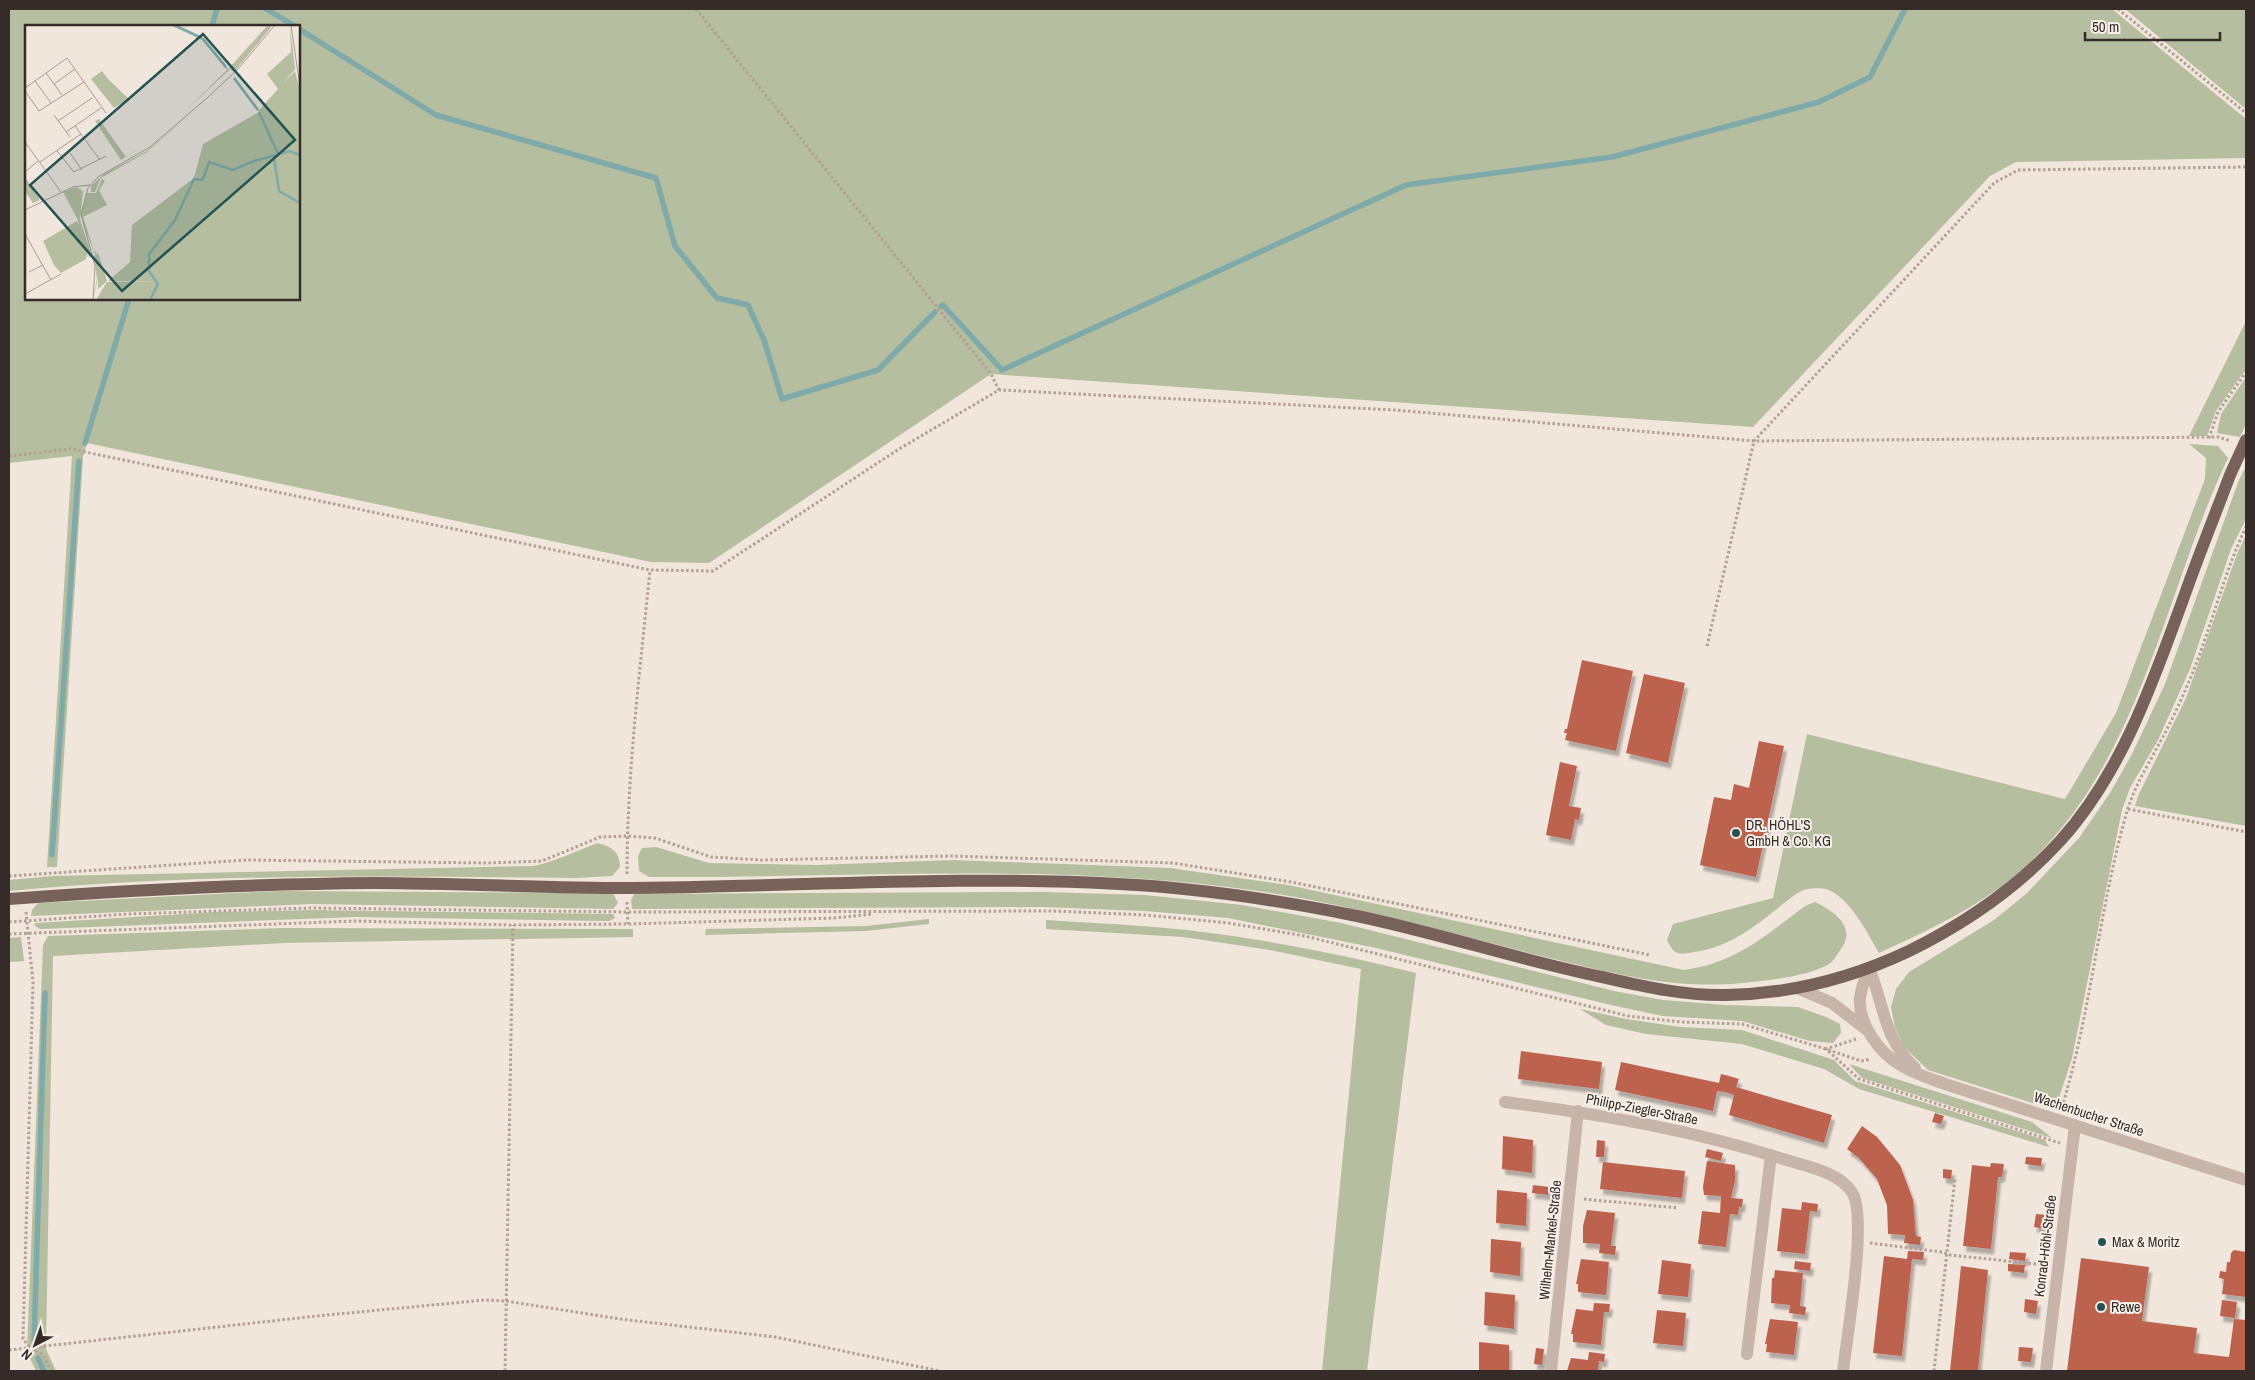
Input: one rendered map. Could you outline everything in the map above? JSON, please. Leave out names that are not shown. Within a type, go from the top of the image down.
[{"type":"main road","points":[[9,899],[280,884],[384,883],[627,888],[1054,881],[1176,888],[1256,898],[1356,916],[1541,964],[1631,984],[1722,995],[1797,988],[1840,978],[1868,968],[1943,933],[2004,894],[2057,844],[2087,807],[2113,765],[2138,716],[2230,475],[2245,443]]},
{"type":"street","name":"Wachenbucher Straße","points":[[1868,968],[1860,999],[1861,1011],[1871,1034],[1888,1055],[1901,1066],[1945,1084],[2246,1180]]},
{"type":"street","name":"Wachenbucher Straße","points":[[1868,968],[1880,997],[1890,1035],[1898,1050],[1923,1075]]},
{"type":"street","points":[[1797,988],[1832,1003],[1871,1034]]},
{"type":"street","name":"Philipp-Ziegler-Straße","points":[[1505,1102],[1656,1124],[1771,1155],[1822,1172],[1845,1184],[1853,1194],[1857,1208],[1857,1242],[1843,1371]]},
{"type":"street","name":"Wilhelm-Mankel-Straße","points":[[1551,1371],[1578,1112]]},
{"type":"street","name":"Konrad-Höhl-Straße","points":[[2046,1371],[2074,1125]]},
{"type":"street","points":[[1747,1354],[1771,1155]]},
{"type":"path","points":[[696,9],[991,374],[999,390]]},
{"type":"path","points":[[2118,9],[2246,113]]},
{"type":"path","points":[[1707,646],[1754,441],[1994,183],[2018,170],[2246,167]]},
{"type":"path","points":[[2209,438],[2218,412],[2246,372]]},
{"type":"path","points":[[9,456],[71,449],[78,450],[650,570],[713,571],[899,449],[999,390],[1395,410],[1754,441],[2218,437],[2245,443]]},
{"type":"path","points":[[2058,1120],[2076,1060],[2114,867],[2133,793],[2160,743],[2193,672],[2211,624],[2234,552],[2246,527]]},
{"type":"path","points":[[628,924],[627,836],[650,570]]},
{"type":"path","points":[[2128,809],[2246,832]]},
{"type":"path","points":[[26,897],[26,920],[29,932],[33,982],[23,1339],[31,1348],[43,1355],[51,1371]]},
{"type":"path","points":[[9,922],[310,908],[627,912],[1053,911],[1146,915],[1228,922],[1305,936],[1628,1016],[1681,1022],[1742,1024],[1861,1061],[1888,1055]]},
{"type":"path","points":[[9,934],[355,921],[628,924],[834,918],[899,912]]},
{"type":"path","points":[[505,1371],[513,924]]},
{"type":"path","points":[[1826,1049],[1871,1034]]},
{"type":"path","points":[[1826,1049],[1859,1079],[2072,1147]]},
{"type":"path","points":[[1934,1371],[1954,1178]]},
{"type":"path","points":[[1570,1198],[1678,1208]]},
{"type":"path","points":[[1857,1242],[2058,1267]]},
{"type":"path","points":[[9,1350],[409,1306],[485,1300],[506,1301],[620,1319],[775,1337],[940,1371]]},
{"type":"green space","points":[[9,9],[2112,9],[2246,119],[2246,158],[2016,162],[1990,176],[1753,427],[991,374],[709,563],[651,562],[87,443],[83,457],[57,867],[47,867],[72,456],[9,463]]},
{"type":"green space","points":[[2125,9],[2246,9],[2246,109]]},
{"type":"green space","points":[[2246,321],[2246,369],[2216,411],[2207,436],[2189,436]]},
{"type":"green space","points":[[2246,377],[2246,424],[2240,437],[2217,433],[2221,414]]},
{"type":"green space","points":[[2189,444],[2218,446],[2228,458],[2182,573],[2140,690],[2115,745],[2084,798],[2046,846],[1985,898],[1940,924],[1879,953],[1850,907],[1834,893],[1826,889],[1817,888],[1803,890],[1795,894],[1759,923],[1728,942],[1706,950],[1684,954],[1677,953],[1672,949],[1667,940],[1673,924],[1773,898],[1807,734],[2065,799],[2116,713],[2205,479],[2206,458]]},
{"type":"green space","points":[[2246,466],[2246,519],[2231,549],[2190,669],[2158,740],[2130,788],[2122,810],[2072,1058],[2055,1110],[1928,1070],[1904,1047],[1895,1028],[1891,1007],[1896,989],[1909,972],[1994,920],[2026,894],[2079,838],[2110,793],[2132,754],[2165,684],[2239,480]]},
{"type":"green space","points":[[2246,535],[2246,826],[2135,806],[2138,796],[2186,698],[2237,554]]},
{"type":"green space","points":[[598,843],[611,848],[618,857],[620,867],[612,876],[575,878],[362,876],[221,878],[80,885],[9,891],[9,880],[53,876],[534,866],[558,859]]},
{"type":"green space","points":[[656,847],[709,863],[816,865],[953,860],[1170,868],[1288,885],[1684,970],[1735,955],[1763,938],[1805,906],[1815,902],[1836,915],[1845,927],[1846,934],[1841,949],[1832,961],[1811,972],[1751,982],[1717,985],[1692,984],[1642,979],[1618,974],[1367,912],[1258,891],[1182,882],[1030,874],[649,877],[639,871],[638,856],[642,848]]},
{"type":"green space","points":[[278,891],[613,893],[618,903],[613,909],[311,904],[31,916],[32,910],[38,903]]},
{"type":"green space","points":[[1043,892],[1145,895],[1242,905],[1341,923],[1614,991],[1663,1000],[1724,1005],[1798,1007],[1840,1024],[1841,1033],[1833,1043],[1810,1041],[1742,1021],[1663,1016],[1376,948],[1228,918],[1145,911],[1043,907],[632,909],[631,900],[634,894]]},
{"type":"green space","points":[[310,910],[613,914],[615,918],[609,921],[356,917],[40,929],[34,925],[36,923],[216,912]]},
{"type":"green space","points":[[929,919],[929,924],[866,931],[705,935],[706,929],[866,926]]},
{"type":"green space","points":[[1046,920],[1187,930],[1245,938],[1302,948],[1416,973],[1367,1371],[1322,1371],[1361,969],[1270,950],[1183,937],[1046,929]]},
{"type":"green space","points":[[284,928],[633,929],[633,937],[284,943],[53,956],[46,1349],[56,1371],[36,1371],[27,1352],[43,945],[48,936]]},
{"type":"green space","points":[[21,937],[24,961],[9,962],[9,938]]},
{"type":"green space","points":[[1580,1009],[1626,1019],[1680,1027],[1742,1030],[1834,1060],[1855,1081],[2045,1140],[2049,1147],[1859,1089],[1824,1069],[1742,1044],[1646,1034],[1606,1025]]},
{"type":"green space","points":[[1849,1064],[2032,1122],[2052,1138],[1862,1078]]},
{"type":"building","points":[[1582,660],[1633,671],[1616,751],[1565,740],[1567,733],[1564,733],[1565,729],[1567,729]]},
{"type":"building","points":[[1644,674],[1685,683],[1668,763],[1626,753]]},
{"type":"building","name":"DR. HÖHL'S GmbH & Co. KG","points":[[1759,741],[1784,746],[1756,877],[1700,865],[1714,797],[1731,800],[1734,784],[1749,788]]},
{"type":"building","points":[[1560,762],[1577,766],[1569,806],[1581,808],[1579,820],[1575,819],[1571,840],[1546,835]]},
{"type":"building","points":[[1521,1051],[1602,1062],[1599,1089],[1518,1079]]},
{"type":"building","points":[[1621,1062],[1719,1083],[1721,1074],[1729,1076],[1739,1079],[1736,1087],[1832,1115],[1824,1143],[1729,1115],[1734,1095],[1725,1092],[1717,1091],[1713,1111],[1615,1090]]},
{"type":"building","points":[[1935,1113],[1944,1116],[1941,1124],[1932,1122]]},
{"type":"building","points":[[1862,1126],[1877,1137],[1900,1165],[1913,1200],[1916,1236],[1921,1237],[1920,1245],[1904,1243],[1905,1235],[1888,1234],[1887,1205],[1877,1179],[1859,1158],[1847,1149]]},
{"type":"building","points":[[1503,1136],[1533,1140],[1532,1173],[1502,1169]]},
{"type":"building","points":[[1597,1140],[1605,1141],[1604,1157],[1596,1157]]},
{"type":"building","points":[[1707,1149],[1723,1153],[1721,1161],[1705,1157]]},
{"type":"building","points":[[2026,1157],[2042,1158],[2041,1166],[2025,1164]]},
{"type":"building","points":[[1707,1161],[1735,1165],[1735,1181],[1731,1198],[1743,1199],[1738,1215],[1730,1214],[1726,1247],[1698,1244],[1702,1211],[1720,1213],[1721,1196],[1704,1195],[1703,1187]]},
{"type":"building","points":[[1603,1162],[1685,1171],[1682,1198],[1600,1189]]},
{"type":"building","points":[[1991,1163],[2004,1164],[2002,1177],[1998,1177],[1991,1249],[1963,1246],[1972,1165],[1990,1167]]},
{"type":"building","points":[[1943,1169],[1952,1170],[1951,1179],[1943,1178]]},
{"type":"building","points":[[1533,1185],[1549,1187],[1548,1195],[1532,1193]]},
{"type":"building","points":[[1497,1190],[1527,1193],[1526,1226],[1496,1223]]},
{"type":"building","points":[[1802,1202],[1818,1204],[1817,1212],[1810,1211],[1805,1254],[1777,1251],[1782,1208],[1801,1210]]},
{"type":"building","points":[[1587,1210],[1615,1213],[1611,1246],[1616,1246],[1615,1255],[1599,1253],[1600,1244],[1583,1243],[1583,1226]]},
{"type":"building","points":[[2036,1214],[2047,1215],[2045,1229],[2034,1227]]},
{"type":"building","points":[[1491,1239],[1521,1242],[1520,1276],[1490,1272]]},
{"type":"building","points":[[2234,1250],[2246,1252],[2246,1297],[2222,1294],[2224,1279],[2219,1278],[2220,1271],[2226,1272],[2227,1262],[2230,1262],[2231,1253]]},
{"type":"building","points":[[1908,1251],[1924,1252],[1923,1260],[1912,1259],[1902,1356],[1873,1353],[1884,1256],[1907,1259]]},
{"type":"building","points":[[2010,1252],[2026,1253],[2025,1261],[2009,1259]]},
{"type":"building","points":[[2081,1258],[2149,1267],[2142,1321],[2197,1328],[2194,1353],[2229,1357],[2234,1319],[2246,1320],[2246,1371],[2067,1371]]},
{"type":"building","points":[[1581,1259],[1609,1262],[1606,1295],[1578,1292],[1578,1284],[1576,1284]]},
{"type":"building","points":[[1662,1260],[1691,1264],[1688,1297],[1658,1294]]},
{"type":"building","points":[[1795,1261],[1811,1263],[1810,1271],[1794,1269]]},
{"type":"building","points":[[2008,1264],[2025,1265],[2024,1273],[2008,1271]]},
{"type":"building","points":[[1961,1266],[1988,1270],[1978,1371],[1950,1371]]},
{"type":"building","points":[[1775,1270],[1803,1273],[1800,1306],[1806,1307],[1805,1315],[1789,1313],[1790,1305],[1771,1303],[1772,1278],[1774,1278]]},
{"type":"building","points":[[1485,1292],[1515,1295],[1514,1329],[1484,1325]]},
{"type":"building","points":[[2025,1299],[2038,1301],[2036,1314],[2024,1312]]},
{"type":"building","points":[[2222,1300],[2237,1302],[2235,1318],[2220,1316]]},
{"type":"building","points":[[1594,1303],[1610,1304],[1609,1312],[1604,1312],[1601,1345],[1573,1342],[1573,1334],[1571,1334],[1576,1309],[1593,1311]]},
{"type":"building","points":[[1657,1310],[1686,1313],[1683,1346],[1653,1343]]},
{"type":"building","points":[[1770,1319],[1798,1322],[1794,1355],[1766,1352],[1767,1344],[1765,1344]]},
{"type":"building","points":[[1479,1342],[1509,1345],[1509,1371],[1479,1371]]},
{"type":"building","points":[[2019,1347],[2033,1348],[2031,1362],[2018,1361]]},
{"type":"building","points":[[1536,1348],[1544,1349],[1542,1365],[1534,1364]]},
{"type":"building","points":[[1589,1352],[1605,1354],[1604,1362],[1599,1361],[1598,1371],[1567,1371],[1571,1358],[1588,1360]]},
{"type":"waterway","points":[[212,25],[217,9]]},
{"type":"waterway","points":[[266,9],[293,25]]},
{"type":"waterway","points":[[941,306],[943,305],[1002,370],[1406,185],[1612,157],[1819,102],[1870,77],[1905,9]]},
{"type":"waterway","points":[[300,30],[436,115],[656,178],[675,246],[717,298],[748,305],[764,340],[782,399],[878,370],[935,312]]},
{"type":"waterway","points":[[85,443],[129,300]]},
{"type":"waterway","points":[[52,855],[79,461]]},
{"type":"waterway","points":[[34,1340],[45,993]]},
{"type":"waterway","points":[[38,1358],[44,1371]]},
{"type":"place","name":"DR. HÖHL'S GmbH & Co. KG","points":[[1736,833]]},
{"type":"place","name":"Max & Moritz","points":[[2102,1242]]},
{"type":"place","name":"Rewe","points":[[2101,1307]]}]
